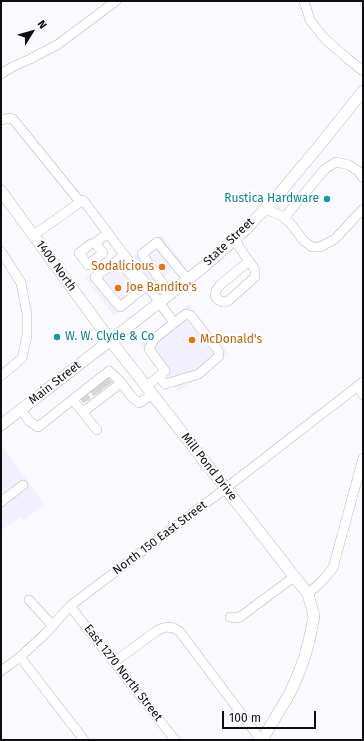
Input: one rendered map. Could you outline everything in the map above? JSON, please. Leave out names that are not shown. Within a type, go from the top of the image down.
[{"type":"main road","name":"State Street","points":[[110,340],[188,280],[265,209],[319,146],[363,91]]},
{"type":"main road","name":"1400 North","points":[[1,191],[110,340]]},
{"type":"main road","name":"Mill Pond Drive","points":[[110,340],[308,594]]},
{"type":"main road","name":"Main Street","points":[[1,425],[110,340]]},
{"type":"main road","points":[[261,740],[290,693],[310,641],[314,616],[308,594]]},
{"type":"street","points":[[1,74],[57,45],[116,1]]},
{"type":"street","points":[[304,1],[310,20],[324,38],[363,71]]},
{"type":"street","points":[[1,120],[7,118],[13,119],[80,202]]},
{"type":"street","points":[[284,218],[325,169],[336,162],[349,165],[358,171],[363,178]]},
{"type":"street","points":[[34,235],[84,200],[108,233],[122,257],[145,287],[160,302],[174,323]]},
{"type":"street","points":[[265,209],[284,218],[290,223],[304,241],[312,247],[320,247],[335,239],[363,209]]},
{"type":"street","points":[[95,243],[108,233]]},
{"type":"street","points":[[234,239],[249,261],[255,270],[255,277],[228,301],[223,302],[218,300],[215,296],[220,285],[249,261]]},
{"type":"street","points":[[170,294],[142,254],[157,242],[188,280]]},
{"type":"street","points":[[1,252],[21,283],[27,314],[27,336],[22,358],[1,376]]},
{"type":"street","points":[[122,257],[95,277],[120,307],[145,287]]},
{"type":"street","points":[[83,412],[109,371],[139,403],[159,376],[165,371],[149,349],[154,339],[186,314],[191,316],[218,350],[219,356],[199,374],[165,384],[159,376]]},
{"type":"street","points":[[21,410],[30,421],[38,427],[73,400],[121,383]]},
{"type":"street","points":[[360,384],[363,395]]},
{"type":"street","name":"North 150 East Street","points":[[1,671],[20,657],[53,626],[70,606],[360,384]]},
{"type":"street","points":[[73,400],[97,430]]},
{"type":"street","points":[[308,594],[333,568],[363,458]]},
{"type":"street","points":[[1,502],[23,485]]},
{"type":"street","points":[[230,617],[240,617],[294,577]]},
{"type":"street","points":[[29,600],[53,626]]},
{"type":"street","name":"East 1270 North Street","points":[[70,606],[175,740]]},
{"type":"street","points":[[114,662],[158,630],[167,627],[174,628],[180,632],[261,740]]},
{"type":"street","points":[[20,657],[84,740]]},
{"type":"shaded area","points":[[161,234],[182,262],[114,316],[85,278],[117,253],[125,262]]},
{"type":"shaded area","points":[[189,304],[228,353],[179,392],[140,344]]},
{"type":"shaded area","points":[[1,444],[44,504],[23,521],[20,517],[1,531]]},
{"type":"tunnel","points":[[105,380],[109,385]]},
{"type":"tunnel","points":[[99,385],[103,389]]},
{"type":"tunnel","points":[[94,389],[97,394]]},
{"type":"tunnel","points":[[84,396],[87,401]]},
{"type":"place","name":"Rustica Hardware","points":[[327,199]]},
{"type":"place","name":"Sodalicious","points":[[162,267]]},
{"type":"place","name":"Joe Bandito's","points":[[118,288]]},
{"type":"place","name":"W. W. Clyde & Co","points":[[57,337]]},
{"type":"place","name":"McDonald's","points":[[192,340]]}]
